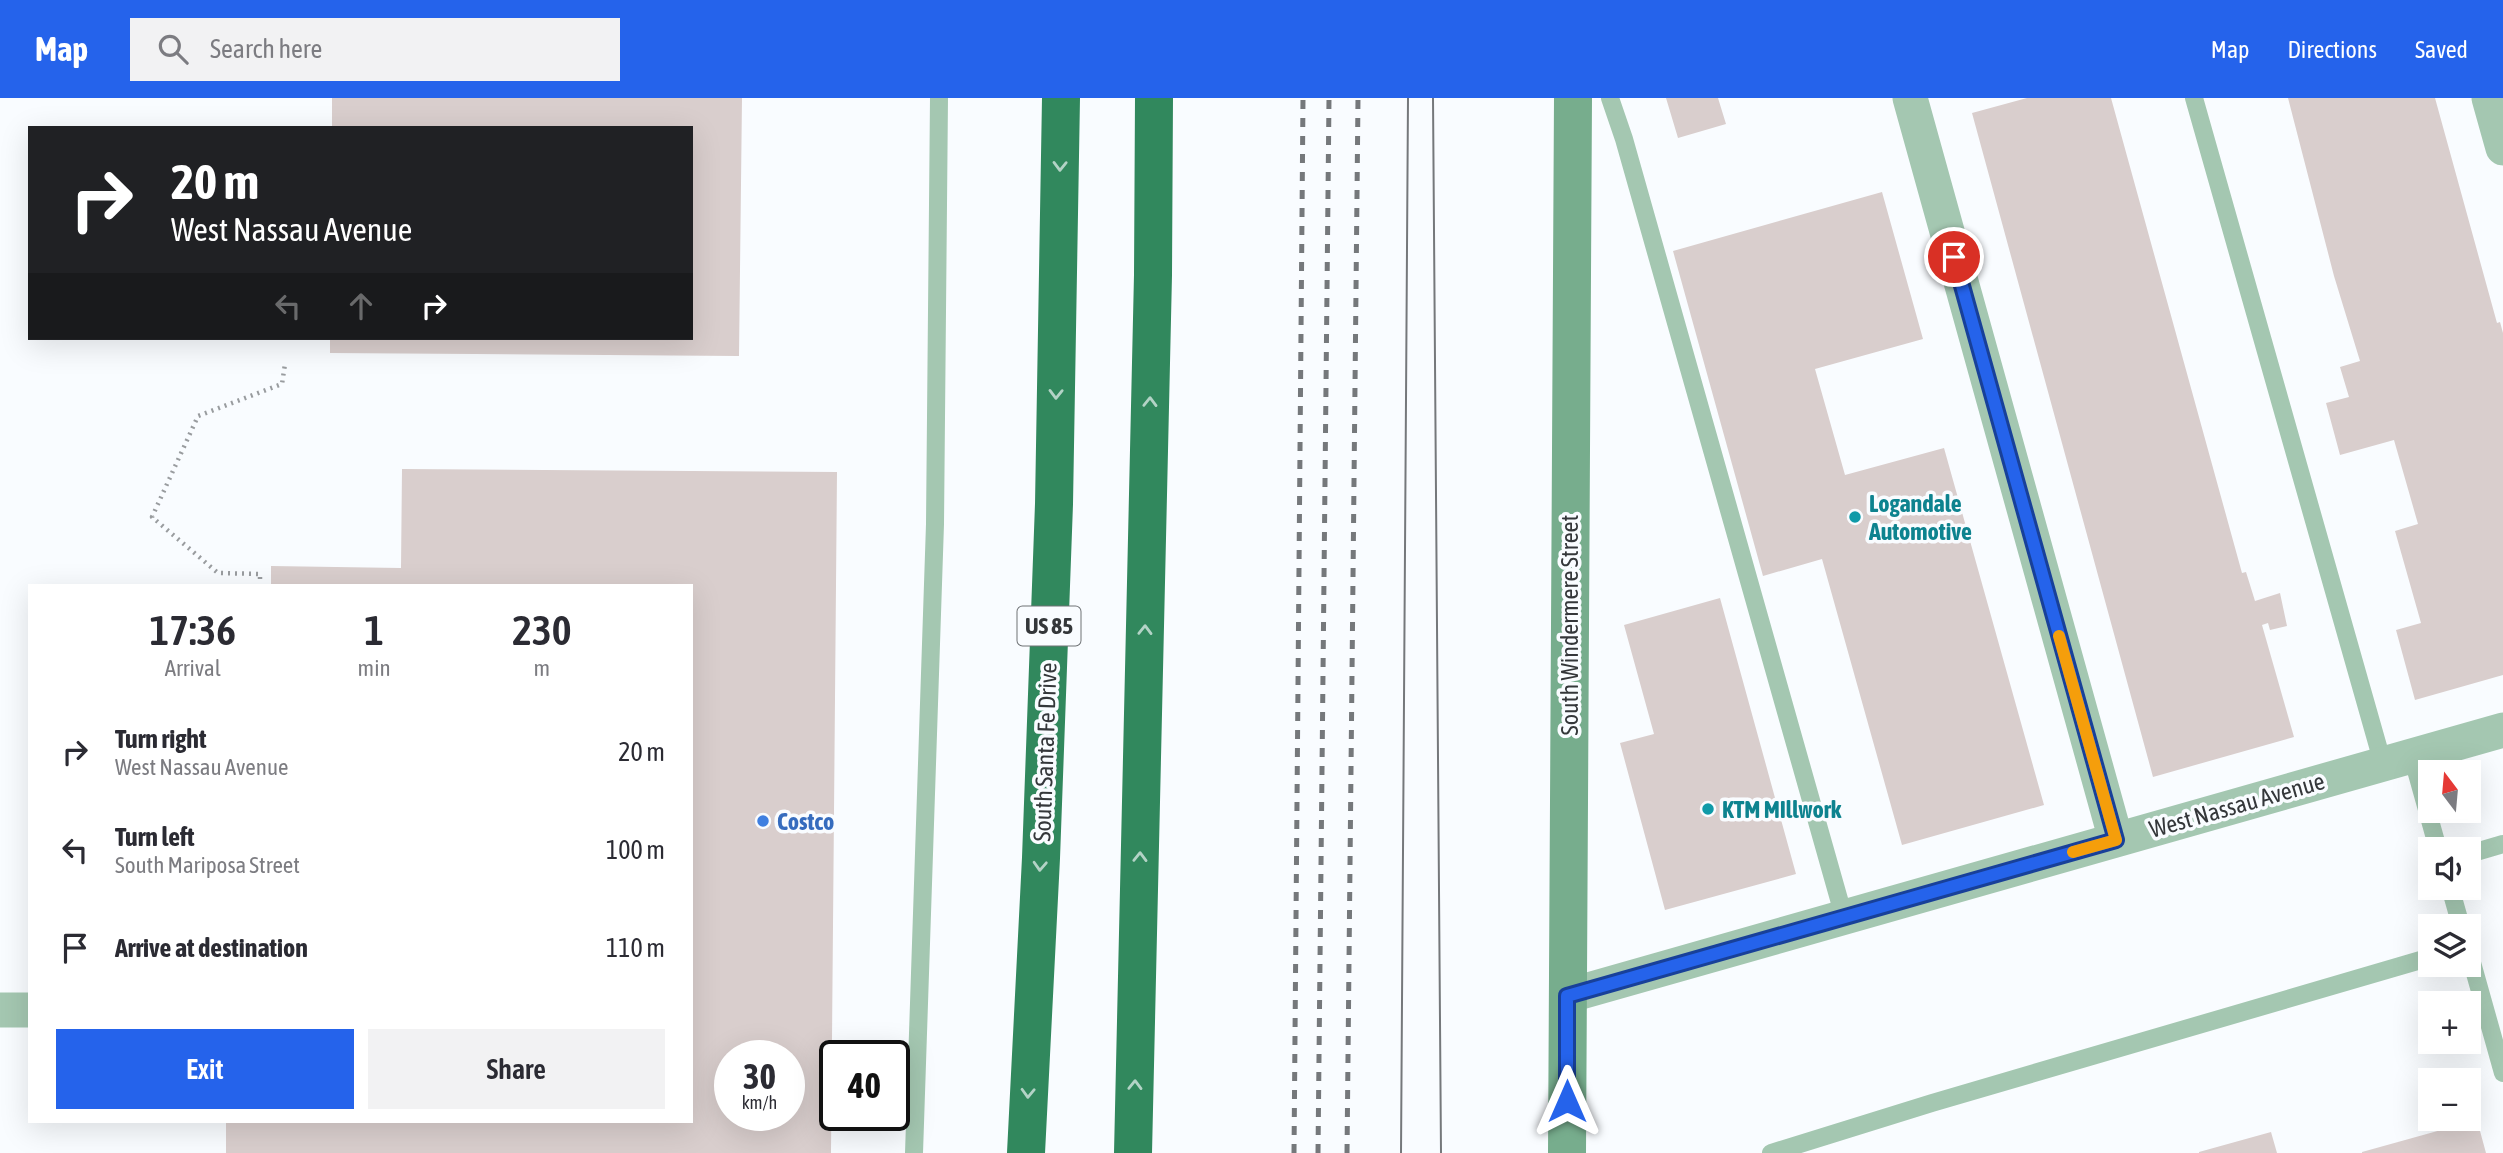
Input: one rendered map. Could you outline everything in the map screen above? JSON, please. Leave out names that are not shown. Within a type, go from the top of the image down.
[{"type":"highway","name":"South Santa Fe Drive","points":[[1026,1153],[1041,858],[1054,505],[1061,98]]},
{"type":"highway","points":[[1133,1153],[1152,317],[1154,98]]},
{"type":"street","name":"South Windermere Street","points":[[1567,1153],[1573,98]]},
{"type":"street","points":[[1910,98],[2116,840]]},
{"type":"street","points":[[2489,98],[2503,148]]},
{"type":"street","name":"West Nassau Avenue","points":[[1567,996],[2503,730]]},
{"type":"street","points":[[0,1010],[28,1010]]},
{"type":"lane","points":[[914,1153],[935,524],[939,98]]},
{"type":"lane","points":[[1609,98],[1624,139],[1844,917]]},
{"type":"lane","points":[[2194,98],[2397,760],[2432,837]]},
{"type":"lane","points":[[2481,850],[2503,844]]},
{"type":"lane","points":[[1771,1153],[2418,961]]},
{"type":"lane","points":[[2476,977],[2503,1073]]},
{"type":"path","points":[[260,584],[260,574],[218,573],[152,517],[198,416],[282,384],[285,364]]},
{"type":"building","points":[[332,98],[742,98],[739,356],[330,353],[330,340],[693,340],[693,126],[332,126]]},
{"type":"building","points":[[1666,98],[1718,98],[1726,124],[1678,138]]},
{"type":"building","points":[[2027,98],[2111,98],[2242,573],[2246,572],[2255,601],[2280,593],[2287,626],[2270,630],[2268,623],[2262,625],[2294,737],[2153,777],[1972,113]]},
{"type":"building","points":[[2288,98],[2435,98],[2497,323],[2500,322],[2503,333],[2503,675],[2415,700],[2396,630],[2421,623],[2395,531],[2418,524],[2394,440],[2340,455],[2326,403],[2349,397],[2340,367],[2360,361],[2334,276]]},
{"type":"building","name":"Logandale Automotive","points":[[1882,192],[1923,339],[1815,369],[1845,475],[1944,448],[2044,805],[1902,845],[1822,559],[1763,576],[1673,251]]},
{"type":"building","name":"Costco","points":[[402,469],[837,472],[832,1040],[819,1040],[819,1131],[831,1131],[831,1153],[226,1153],[226,1123],[693,1123],[693,584],[271,584],[271,566],[401,568]]},
{"type":"building","name":"KTM MIllwork","points":[[1720,598],[1796,874],[1665,910],[1620,743],[1654,734],[1624,625]]},
{"type":"building","points":[[2437,1131],[2480,1131],[2486,1153],[2362,1153]]},
{"type":"building","points":[[2271,1132],[2277,1153],[2199,1153],[2199,1152]]},
{"type":"tram line","points":[[1401,1153],[1408,98]]},
{"type":"tram line","points":[[1433,98],[1441,1153]]},
{"type":"railway","points":[[1294,1153],[1303,98]]},
{"type":"railway","points":[[1318,1153],[1329,98]]},
{"type":"railway","points":[[1347,1153],[1358,98]]},
{"type":"slow traffic","points":[[2059,636],[2116,840],[2073,852]]},
{"type":"place","name":"Logandale Automotive","points":[[1855,517]]},
{"type":"place","name":"KTM MIllwork","points":[[1708,809]]},
{"type":"place","name":"Costco","points":[[763,821]]},
{"type":"route","points":[[1567,1101],[1567,996],[2116,840],[1954,257]]}]
